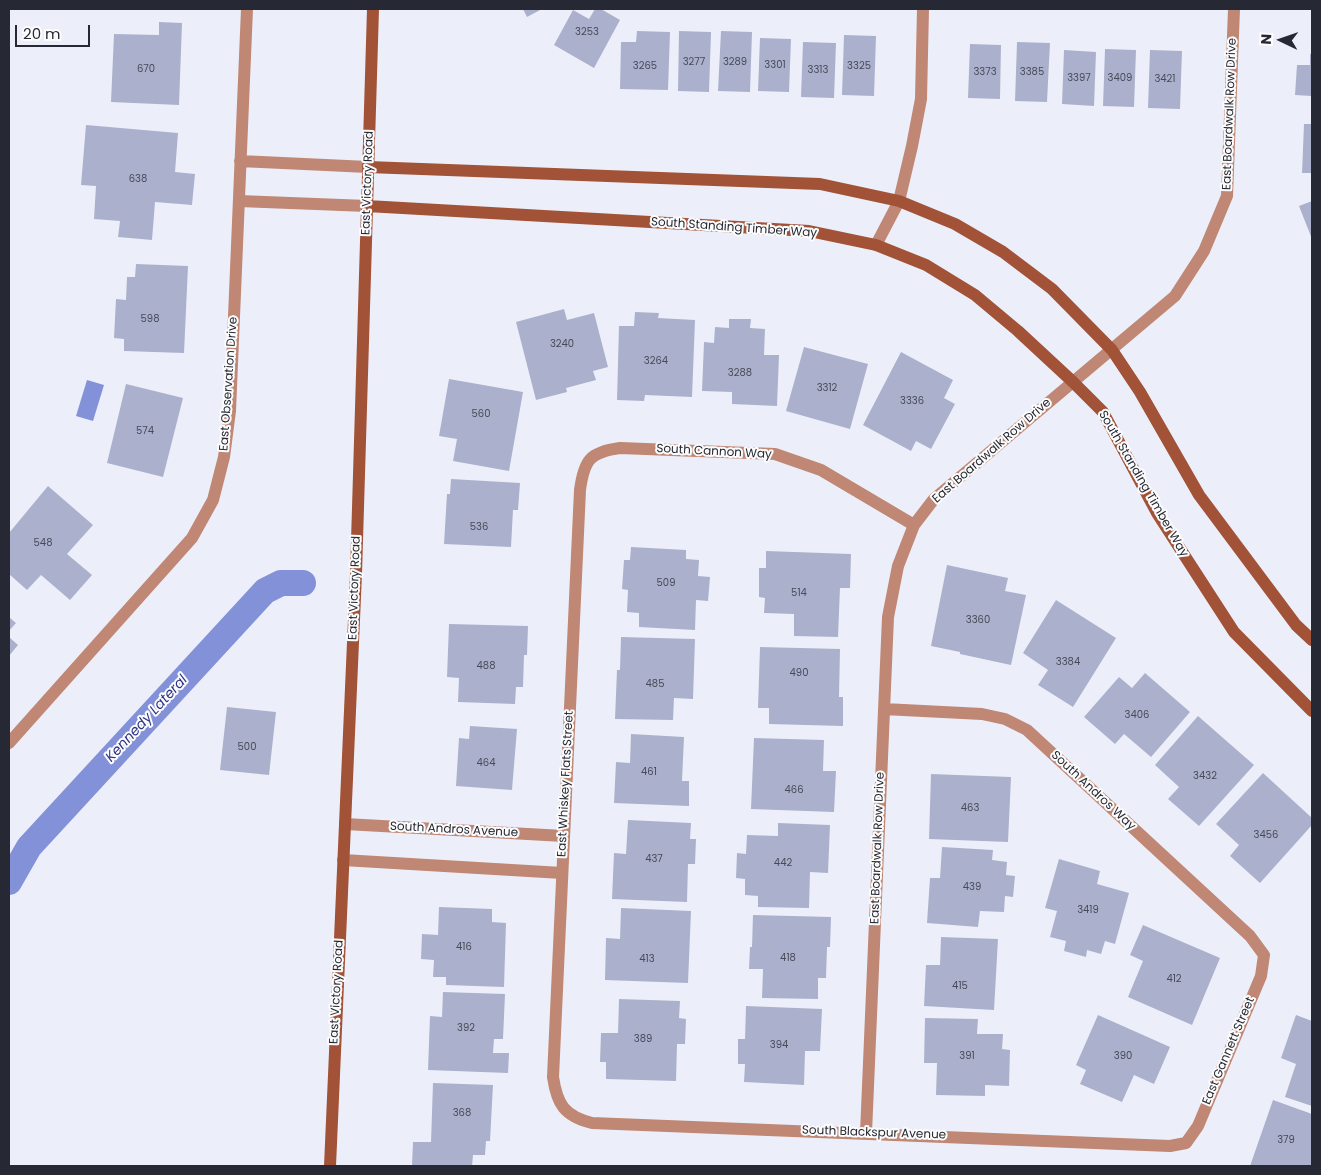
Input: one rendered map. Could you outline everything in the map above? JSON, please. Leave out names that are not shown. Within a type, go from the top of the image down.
[{"type":"street","name":"East Observation Drive","points":[[9,743],[192,538],[213,500],[224,457],[230,411],[247,9]]},
{"type":"street","name":"East Victory Road","points":[[330,1166],[356,564],[373,9]]},
{"type":"street","points":[[876,245],[899,201],[912,146],[921,99],[923,9]]},
{"type":"street","name":"East Boardwalk Row Drive","points":[[866,1133],[888,617],[898,566],[914,525],[934,499],[1175,296],[1204,251],[1227,196],[1234,9]]},
{"type":"street","points":[[240,161],[820,184],[899,201],[955,224],[1003,252],[1052,289],[1112,350],[1140,392],[1199,495],[1296,625],[1312,640]]},
{"type":"street","name":"South Standing Timber Way","points":[[239,201],[367,206],[809,231],[876,245],[926,265],[975,295],[1018,331],[1103,412],[1157,513],[1234,632],[1312,712]]},
{"type":"street","name":"South Cannon Way","points":[[590,459],[603,450],[620,448],[775,454],[821,470],[914,525]]},
{"type":"street","name":"East Whiskey Flats Street","points":[[564,1110],[555,1094],[553,1077],[580,490],[582,473],[590,459]]},
{"type":"street","name":"South Andros Way","points":[[884,708],[982,714],[1005,719],[1027,730],[1250,936],[1264,954]]},
{"type":"street","name":"South Andros Avenue","points":[[345,824],[564,836]]},
{"type":"street","points":[[343,860],[562,872]]},
{"type":"street","name":"East Gannett Street","points":[[1186,1143],[1198,1126],[1261,976],[1264,954]]},
{"type":"street","name":"South Blackspur Avenue","points":[[564,1110],[577,1119],[592,1123],[1170,1146],[1186,1143]]},
{"type":"water","points":[[87,380],[104,385],[93,421],[76,416]]},
{"type":"building","points":[[523,9],[542,9],[527,17]]},
{"type":"building","points":[[595,9],[601,9],[620,20],[594,68],[554,45],[573,10],[589,19]]},
{"type":"building","points":[[159,22],[182,23],[179,105],[111,102],[114,34],[159,35]]},
{"type":"building","points":[[637,31],[670,32],[668,90],[620,89],[621,42],[636,42]]},
{"type":"building","points":[[679,31],[711,32],[709,92],[678,91]]},
{"type":"building","points":[[721,31],[752,32],[750,92],[718,91]]},
{"type":"building","points":[[844,35],[876,36],[874,96],[842,95]]},
{"type":"building","points":[[760,38],[791,39],[789,92],[758,91]]},
{"type":"building","points":[[803,42],[836,43],[834,98],[801,97]]},
{"type":"building","points":[[1017,42],[1050,43],[1047,102],[1015,101]]},
{"type":"building","points":[[970,44],[1001,45],[1000,99],[968,98]]},
{"type":"building","points":[[1105,49],[1136,50],[1134,107],[1103,106]]},
{"type":"building","points":[[1064,50],[1096,52],[1094,106],[1062,104]]},
{"type":"building","points":[[1150,50],[1182,51],[1180,109],[1148,108]]},
{"type":"building","points":[[1310,54],[1312,54],[1312,96],[1295,95],[1297,65],[1310,65]]},
{"type":"building","points":[[1304,124],[1312,124],[1312,173],[1302,173]]},
{"type":"building","points":[[86,125],[178,133],[175,172],[195,174],[192,205],[155,202],[152,240],[118,237],[120,221],[94,219],[96,186],[81,185]]},
{"type":"building","points":[[1312,201],[1312,239],[1299,206]]},
{"type":"building","points":[[136,264],[188,266],[184,353],[124,351],[124,339],[114,338],[116,299],[126,300],[127,277],[135,277]]},
{"type":"building","points":[[564,309],[567,320],[594,313],[608,367],[593,371],[596,380],[566,388],[567,392],[536,400],[516,322]]},
{"type":"building","points":[[635,312],[659,313],[658,318],[695,320],[692,397],[645,395],[644,401],[617,400],[619,326],[634,326]]},
{"type":"building","points":[[729,319],[751,319],[750,328],[765,329],[764,355],[779,355],[777,406],[732,404],[732,392],[702,391],[704,342],[714,343],[715,327],[729,328]]},
{"type":"building","points":[[804,347],[868,364],[850,429],[786,411]]},
{"type":"building","points":[[901,352],[953,380],[944,398],[955,404],[931,449],[916,441],[911,451],[863,425]]},
{"type":"building","points":[[449,379],[523,392],[509,471],[453,461],[457,439],[439,436]]},
{"type":"building","points":[[126,384],[183,398],[163,477],[107,463]]},
{"type":"building","points":[[451,479],[520,483],[518,510],[513,510],[511,547],[444,544],[447,494],[450,494]]},
{"type":"building","points":[[48,486],[93,525],[67,554],[92,575],[70,600],[41,575],[27,590],[9,574],[9,533]]},
{"type":"building","points":[[631,547],[686,550],[686,559],[699,560],[698,576],[710,577],[708,601],[696,600],[695,630],[639,627],[639,613],[627,612],[628,590],[622,589],[624,560],[630,560]]},
{"type":"building","points":[[766,551],[851,554],[850,588],[840,588],[838,637],[794,636],[794,614],[764,613],[765,598],[759,597],[759,568],[766,568]]},
{"type":"building","points":[[947,565],[1008,578],[1005,591],[1026,595],[1011,665],[931,646]]},
{"type":"building","points":[[1056,600],[1116,638],[1073,707],[1038,685],[1048,670],[1023,653]]},
{"type":"building","points":[[9,617],[16,623],[9,631]]},
{"type":"building","points":[[449,624],[528,626],[527,655],[524,655],[523,687],[516,687],[515,704],[458,702],[459,678],[447,677]]},
{"type":"building","points":[[9,637],[18,645],[9,656]]},
{"type":"building","points":[[621,637],[695,639],[693,699],[674,698],[673,720],[615,719],[617,670],[620,670]]},
{"type":"building","points":[[760,647],[840,649],[839,697],[843,697],[843,726],[769,724],[769,708],[758,708]]},
{"type":"building","points":[[1145,673],[1190,712],[1151,757],[1124,734],[1115,744],[1084,717],[1119,677],[1132,688]]},
{"type":"building","points":[[227,707],[276,712],[269,775],[220,770]]},
{"type":"building","points":[[1198,716],[1254,765],[1199,826],[1168,799],[1179,787],[1155,765]]},
{"type":"building","points":[[470,726],[517,729],[512,790],[456,786],[459,738],[469,739]]},
{"type":"building","points":[[631,734],[684,737],[682,781],[689,781],[689,806],[614,803],[616,762],[630,763]]},
{"type":"building","points":[[754,738],[824,740],[823,771],[836,771],[834,812],[751,809]]},
{"type":"building","points":[[1263,773],[1312,818],[1312,825],[1260,883],[1230,856],[1239,845],[1216,824]]},
{"type":"building","points":[[931,774],[1011,777],[1008,842],[929,839]]},
{"type":"building","points":[[628,820],[691,823],[690,839],[696,839],[695,864],[688,864],[687,902],[612,899],[614,853],[626,854]]},
{"type":"building","points":[[778,823],[830,825],[828,873],[810,872],[809,908],[758,907],[758,896],[745,895],[745,879],[736,878],[737,853],[746,854],[747,835],[778,836]]},
{"type":"building","points":[[942,847],[993,850],[992,860],[1007,862],[1006,875],[1015,876],[1013,897],[1005,896],[1004,912],[980,911],[978,927],[927,923],[930,878],[940,878]]},
{"type":"building","points":[[1059,859],[1100,871],[1097,884],[1129,893],[1115,944],[1105,941],[1101,954],[1087,950],[1086,957],[1064,951],[1066,941],[1050,937],[1057,911],[1045,908]]},
{"type":"building","points":[[439,907],[492,909],[492,922],[506,923],[504,987],[446,985],[446,977],[433,977],[434,960],[421,959],[422,934],[438,935]]},
{"type":"building","points":[[621,908],[691,911],[688,983],[605,980],[606,938],[620,939]]},
{"type":"building","points":[[753,915],[831,917],[830,947],[827,947],[826,978],[818,978],[818,999],[762,998],[763,969],[749,969]]},
{"type":"building","points":[[1143,925],[1220,958],[1192,1025],[1128,997],[1143,961],[1130,955]]},
{"type":"building","points":[[941,937],[998,939],[994,1010],[924,1006],[926,965],[940,965]]},
{"type":"building","points":[[443,992],[505,994],[503,1039],[494,1039],[493,1053],[509,1053],[508,1073],[428,1070],[430,1016],[442,1017]]},
{"type":"building","points":[[619,999],[680,1001],[679,1018],[686,1019],[685,1044],[677,1044],[676,1081],[606,1079],[606,1062],[600,1062],[601,1033],[618,1033]]},
{"type":"building","points":[[746,1006],[822,1009],[820,1051],[805,1051],[804,1085],[744,1082],[745,1064],[738,1064],[738,1039],[745,1039]]},
{"type":"building","points":[[1098,1015],[1170,1047],[1154,1084],[1134,1075],[1122,1102],[1080,1084],[1086,1070],[1076,1065]]},
{"type":"building","points":[[1296,1015],[1312,1021],[1312,1106],[1285,1097],[1296,1064],[1281,1058]]},
{"type":"building","points":[[925,1018],[978,1019],[977,1034],[1003,1034],[1002,1049],[1010,1050],[1009,1086],[985,1085],[985,1096],[936,1095],[937,1063],[924,1063]]},
{"type":"building","points":[[433,1083],[493,1085],[490,1141],[486,1141],[485,1155],[473,1155],[472,1166],[412,1165],[413,1142],[431,1142]]},
{"type":"building","points":[[1273,1100],[1312,1114],[1312,1166],[1250,1166]]},
{"type":"waterway","name":"Kennedy Lateral","points":[[9,882],[29,847],[265,591],[281,583],[303,583]]}]
